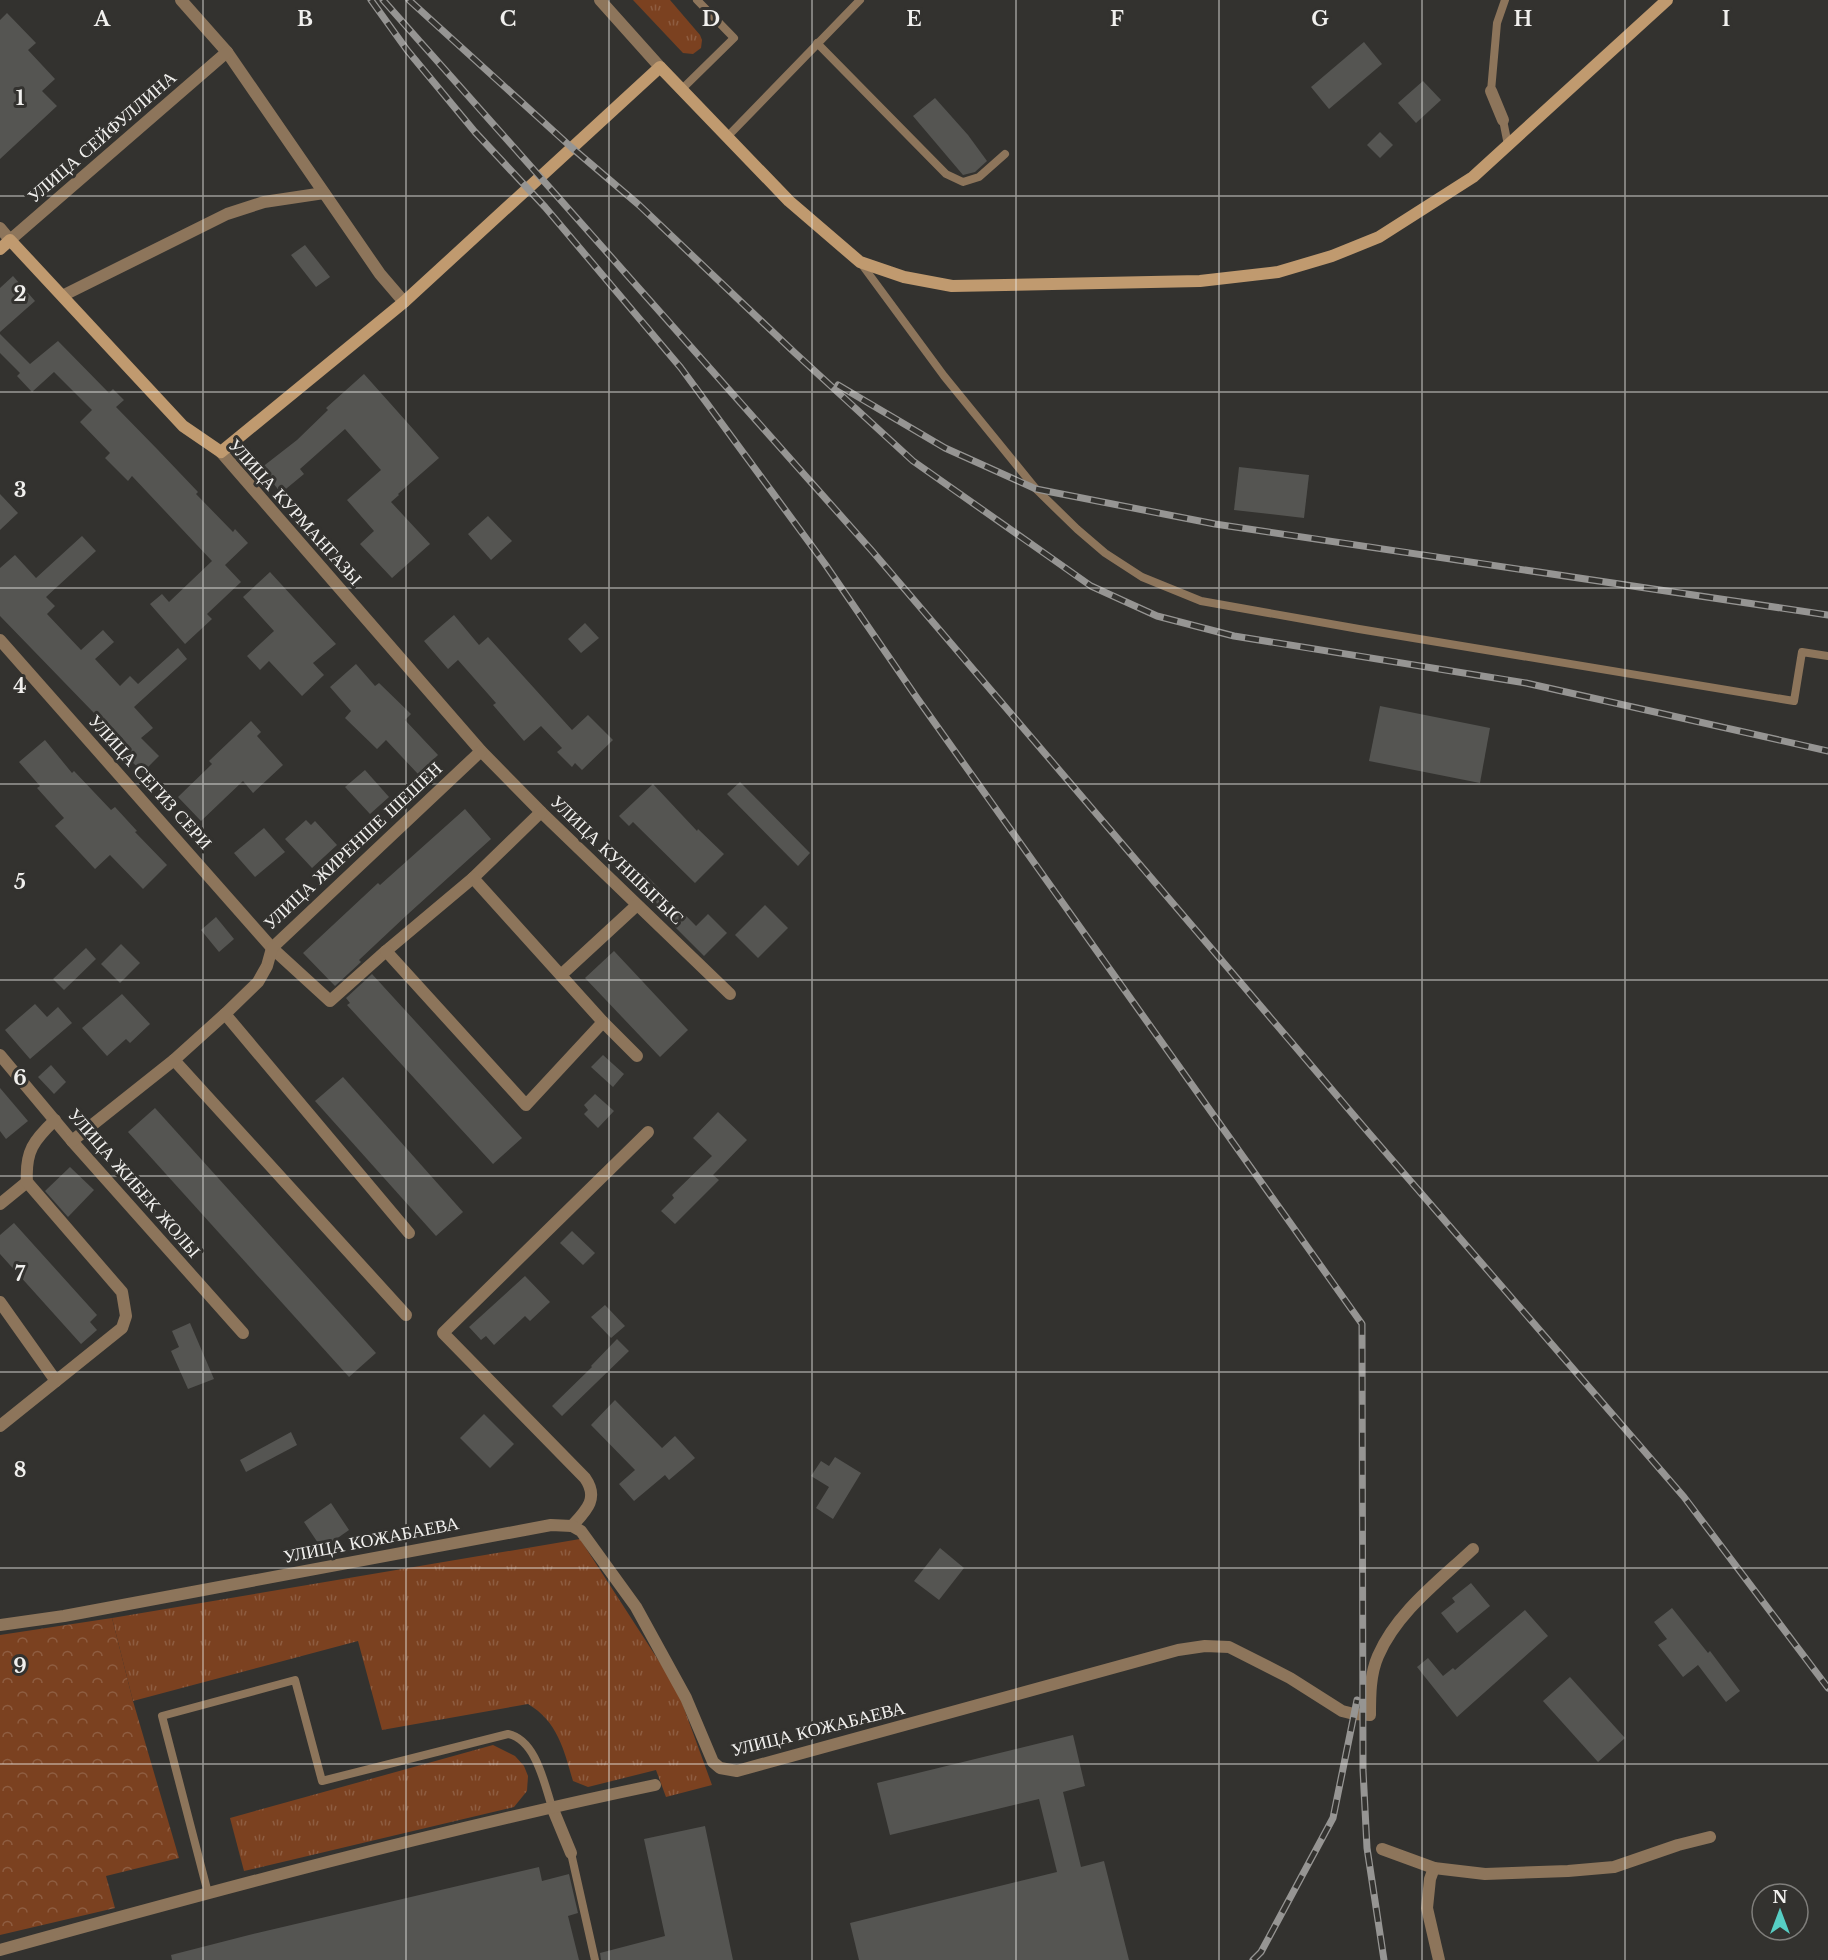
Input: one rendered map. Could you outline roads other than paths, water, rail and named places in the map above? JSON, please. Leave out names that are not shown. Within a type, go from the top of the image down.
[{"type":"main road","points":[[221,452],[404,302],[660,67],[789,201],[860,262],[904,277],[952,286],[1200,281],[1278,272],[1332,256],[1379,237],[1473,177],[1667,0]]},
{"type":"main road","name":"УЛИЦА СЕЙФУЛЛИНА","points":[[0,249],[10,240]]},
{"type":"main road","name":"УЛИЦА КУРМАНГАЗЫ","points":[[10,240],[64,295],[122,362],[183,426],[221,452]]},
{"type":"street","points":[[181,0],[227,52],[380,274],[404,302]]},
{"type":"street","points":[[600,0],[660,67]]},
{"type":"street","name":"УЛИЦА СЕЙФУЛЛИНА","points":[[10,240],[227,52]]},
{"type":"street","points":[[1491,91],[1503,120]]},
{"type":"street","points":[[64,295],[227,214],[264,202],[324,193]]},
{"type":"street","name":"УЛИЦА КУРМАНГАЗЫ","points":[[0,228],[10,240]]},
{"type":"street","name":"УЛИЦА КУРМАНГАЗЫ","points":[[221,452],[481,751]]},
{"type":"street","name":"УЛИЦА СЕГИЗ СЕРИ","points":[[0,640],[272,948],[330,1002],[386,951]]},
{"type":"street","name":"УЛИЦА КУНШЫГЫС","points":[[481,751],[730,994]]},
{"type":"street","name":"УЛИЦА ЖИРЕНШЕ ШЕШЕН","points":[[72,1141],[174,1060],[225,1014],[258,982],[267,966],[272,948],[481,751]]},
{"type":"street","points":[[541,812],[473,879],[386,951],[526,1105],[603,1022]]},
{"type":"street","points":[[473,879],[603,1022],[638,1056]]},
{"type":"street","points":[[561,975],[638,906]]},
{"type":"street","points":[[225,1014],[409,1233]]},
{"type":"street","name":"УЛИЦА ЖИБЕК ЖОЛЫ","points":[[0,1054],[72,1141],[243,1333]]},
{"type":"street","points":[[174,1060],[406,1315]]},
{"type":"street","points":[[0,1426],[122,1328],[126,1316],[126,1305],[122,1292],[27,1182],[26,1169],[29,1153],[36,1138],[56,1120]]},
{"type":"street","points":[[572,1526],[585,1513],[592,1496],[590,1485],[443,1333],[648,1132]]},
{"type":"street","points":[[0,1204],[27,1182]]},
{"type":"street","points":[[0,1302],[56,1381]]},
{"type":"street","name":"УЛИЦА КОЖАБАЕВА","points":[[0,1625],[75,1614],[551,1525],[572,1526],[581,1532],[594,1547],[636,1607],[686,1698],[713,1762],[728,1771],[750,1769],[1178,1650],[1205,1646],[1230,1647],[1290,1678],[1342,1711],[1370,1715],[1370,1691],[1377,1658],[1395,1625],[1473,1549]]},
{"type":"street","points":[[0,1950],[207,1893],[552,1807],[655,1785]]},
{"type":"street","points":[[552,1807],[571,1853]]},
{"type":"street","points":[[1382,1849],[1434,1868],[1485,1874],[1568,1871],[1614,1867],[1678,1845],[1710,1837]]},
{"type":"street","points":[[1434,1868],[1430,1879],[1427,1908],[1439,1960]]},
{"type":"lane","points":[[681,90],[734,38],[697,0]]},
{"type":"lane","points":[[727,136],[860,0]]},
{"type":"lane","points":[[1491,91],[1497,23],[1505,0]]},
{"type":"lane","points":[[817,43],[946,174],[963,182],[979,177],[1005,154]]},
{"type":"lane","points":[[1503,120],[1508,145]]},
{"type":"lane","points":[[860,262],[944,376],[1036,489],[1098,547],[1142,577],[1201,601],[1794,701],[1802,651],[1828,656]]},
{"type":"lane","points":[[207,1893],[162,1716],[295,1680],[322,1781],[508,1734],[517,1736],[537,1763],[552,1807]]},
{"type":"lane","points":[[571,1853],[595,1960]]},
{"type":"railway","points":[[371,0],[407,50],[475,132],[545,207],[681,368],[825,564],[917,698],[1362,1324],[1363,1770],[1367,1848],[1384,1960]]},
{"type":"railway","points":[[383,0],[873,552],[1368,1132],[1684,1497],[1828,1688]]},
{"type":"railway","points":[[409,0],[571,147],[639,205],[913,461],[1091,586],[1157,616],[1234,636],[1526,683],[1828,751]]},
{"type":"railway","points":[[838,385],[945,448],[1036,489],[1215,524],[1828,615]]},
{"type":"railway","points":[[1253,1960],[1261,1952],[1333,1818],[1357,1700]]}]
